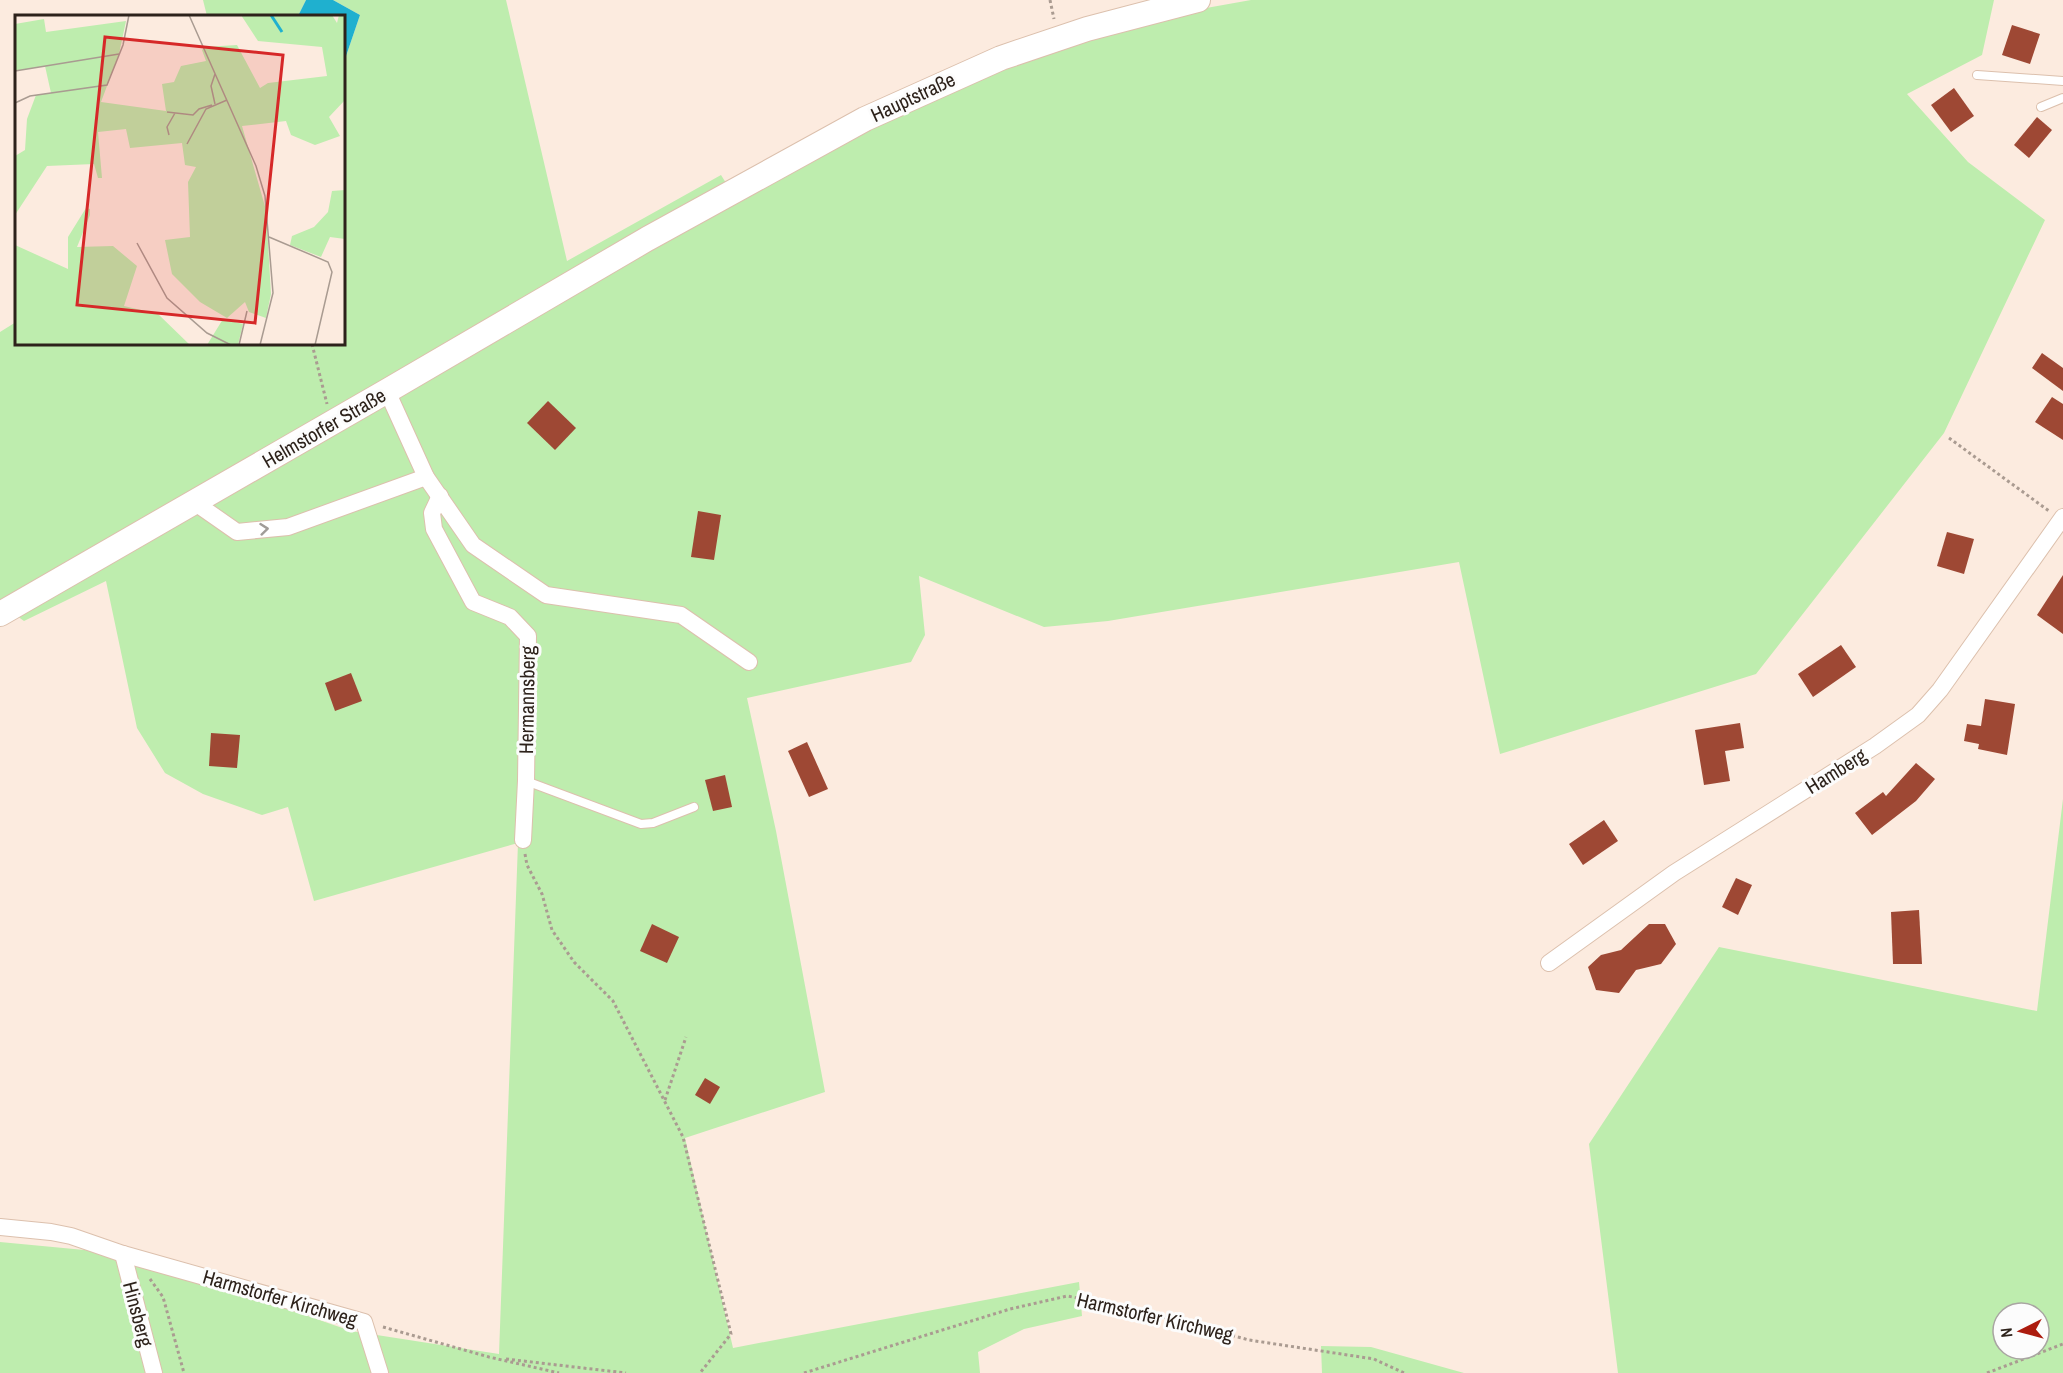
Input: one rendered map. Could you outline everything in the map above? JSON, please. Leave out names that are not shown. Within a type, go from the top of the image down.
[{"type":"main road","name":"Hauptstraße","points":[[647,239],[865,119],[943,83],[1001,58],[1087,29],[1198,0]]},
{"type":"main road","name":"Helmstorfer Straße","points":[[0,614],[647,239]]},
{"type":"street","points":[[387,391],[426,477],[472,545],[546,595],[681,615],[749,662]]},
{"type":"street","points":[[194,502],[237,532],[288,527],[426,477]]},
{"type":"street","name":"Hermannsberg","points":[[440,496],[432,513],[434,529],[473,602],[510,617],[528,636],[523,840]]},
{"type":"street","name":"Hamberg","points":[[1549,963],[1674,873],[1875,746],[1918,715],[1940,690],[2062,518]]},
{"type":"street","name":"Harmstorfer Kirchweg","points":[[0,1227],[61,1234],[123,1254],[364,1322]]},
{"type":"street","name":"Hinsberg","points":[[123,1254],[154,1373]]},
{"type":"street","points":[[364,1322],[380,1373]]},
{"type":"lane","points":[[1977,75],[2063,81]]},
{"type":"lane","points":[[2041,107],[2063,98]]},
{"type":"lane","points":[[526,782],[640,824],[653,823],[694,807]]},
{"type":"path","points":[[312,345],[332,423]]},
{"type":"path","points":[[1949,438],[2062,518]]},
{"type":"path","points":[[523,840],[527,865],[542,894],[552,930],[574,962],[613,1001],[682,1137],[731,1334],[700,1373]]},
{"type":"path","points":[[665,1101],[686,1037]]},
{"type":"path","points":[[126,1271],[140,1272],[153,1281],[163,1297],[184,1373]]},
{"type":"path","name":"Harmstorfer Kirchweg","points":[[804,1373],[1010,1310],[1067,1296],[1122,1306],[1249,1340],[1374,1359],[1404,1373]]},
{"type":"path","name":"Harmstorfer Kirchweg","points":[[364,1322],[489,1357],[559,1373]]},
{"type":"path","points":[[1987,1373],[2063,1344]]},
{"type":"path","points":[[489,1357],[626,1373]]},
{"type":"green space","points":[[203,0],[306,0],[298,15],[207,15]]},
{"type":"green space","points":[[333,0],[506,0],[567,261],[721,175],[736,199],[869,124],[1012,67],[1092,40],[1195,10],[1251,0],[1994,0],[1982,55],[1907,94],[1968,162],[2045,220],[1944,433],[1756,674],[1500,754],[1459,562],[1108,621],[1044,627],[919,576],[925,635],[911,662],[747,698],[776,831],[825,1092],[685,1138],[733,1348],[1079,1282],[1082,1316],[1024,1329],[978,1352],[980,1373],[0,1373],[0,1242],[116,1253],[179,1271],[351,1331],[499,1354],[518,843],[314,901],[288,807],[262,815],[203,794],[165,773],[137,728],[106,581],[24,621],[0,604],[0,332],[15,323],[15,345],[345,345],[345,59],[360,15]]},
{"type":"green space","points":[[2063,799],[2063,1373],[1618,1373],[1589,1144],[1719,947],[2037,1011]]},
{"type":"green space","points":[[1321,1346],[1371,1347],[1464,1373],[1322,1373]]},
{"type":"water","points":[[306,0],[333,0],[360,15],[345,59],[345,15],[298,15]]},
{"type":"building","points":[[2012,25],[2040,34],[2030,64],[2002,55]]},
{"type":"building","points":[[1954,88],[1974,116],[1951,132],[1931,105]]},
{"type":"building","points":[[2037,117],[2052,130],[2029,158],[2014,145]]},
{"type":"building","points":[[2042,353],[2063,368],[2063,391],[2032,368]]},
{"type":"building","points":[[2052,397],[2063,404],[2063,440],[2035,422]]},
{"type":"building","points":[[548,401],[576,428],[555,450],[527,423]]},
{"type":"building","points":[[698,511],[721,515],[714,560],[691,557]]},
{"type":"building","points":[[1947,532],[1974,539],[1964,574],[1937,566]]},
{"type":"building","points":[[2063,575],[2063,634],[2037,615]]},
{"type":"building","points":[[1841,645],[1856,667],[1813,697],[1798,674]]},
{"type":"building","points":[[351,673],[362,701],[335,711],[325,683]]},
{"type":"building","points":[[1985,699],[2015,704],[2007,755],[1978,749],[1979,744],[1964,741],[1967,724],[1981,726]]},
{"type":"building","points":[[1740,723],[1744,748],[1725,751],[1730,781],[1704,785],[1695,730]]},
{"type":"building","points":[[211,733],[240,735],[237,768],[209,766]]},
{"type":"building","points":[[807,742],[828,789],[809,797],[788,751]]},
{"type":"building","points":[[1916,763],[1935,779],[1916,801],[1872,835],[1855,813],[1883,792],[1886,796]]},
{"type":"building","points":[[725,775],[732,807],[713,811],[705,780]]},
{"type":"building","points":[[1604,820],[1618,841],[1583,865],[1569,844]]},
{"type":"building","points":[[1736,878],[1752,885],[1738,915],[1722,907]]},
{"type":"building","points":[[1919,910],[1922,964],[1893,964],[1891,912]]},
{"type":"building","points":[[652,924],[679,937],[667,963],[640,951]]},
{"type":"building","points":[[1649,924],[1665,924],[1676,944],[1661,964],[1636,970],[1619,993],[1596,990],[1588,967],[1601,955],[1621,950]]},
{"type":"building","points":[[705,1078],[720,1087],[710,1104],[695,1095]]}]
